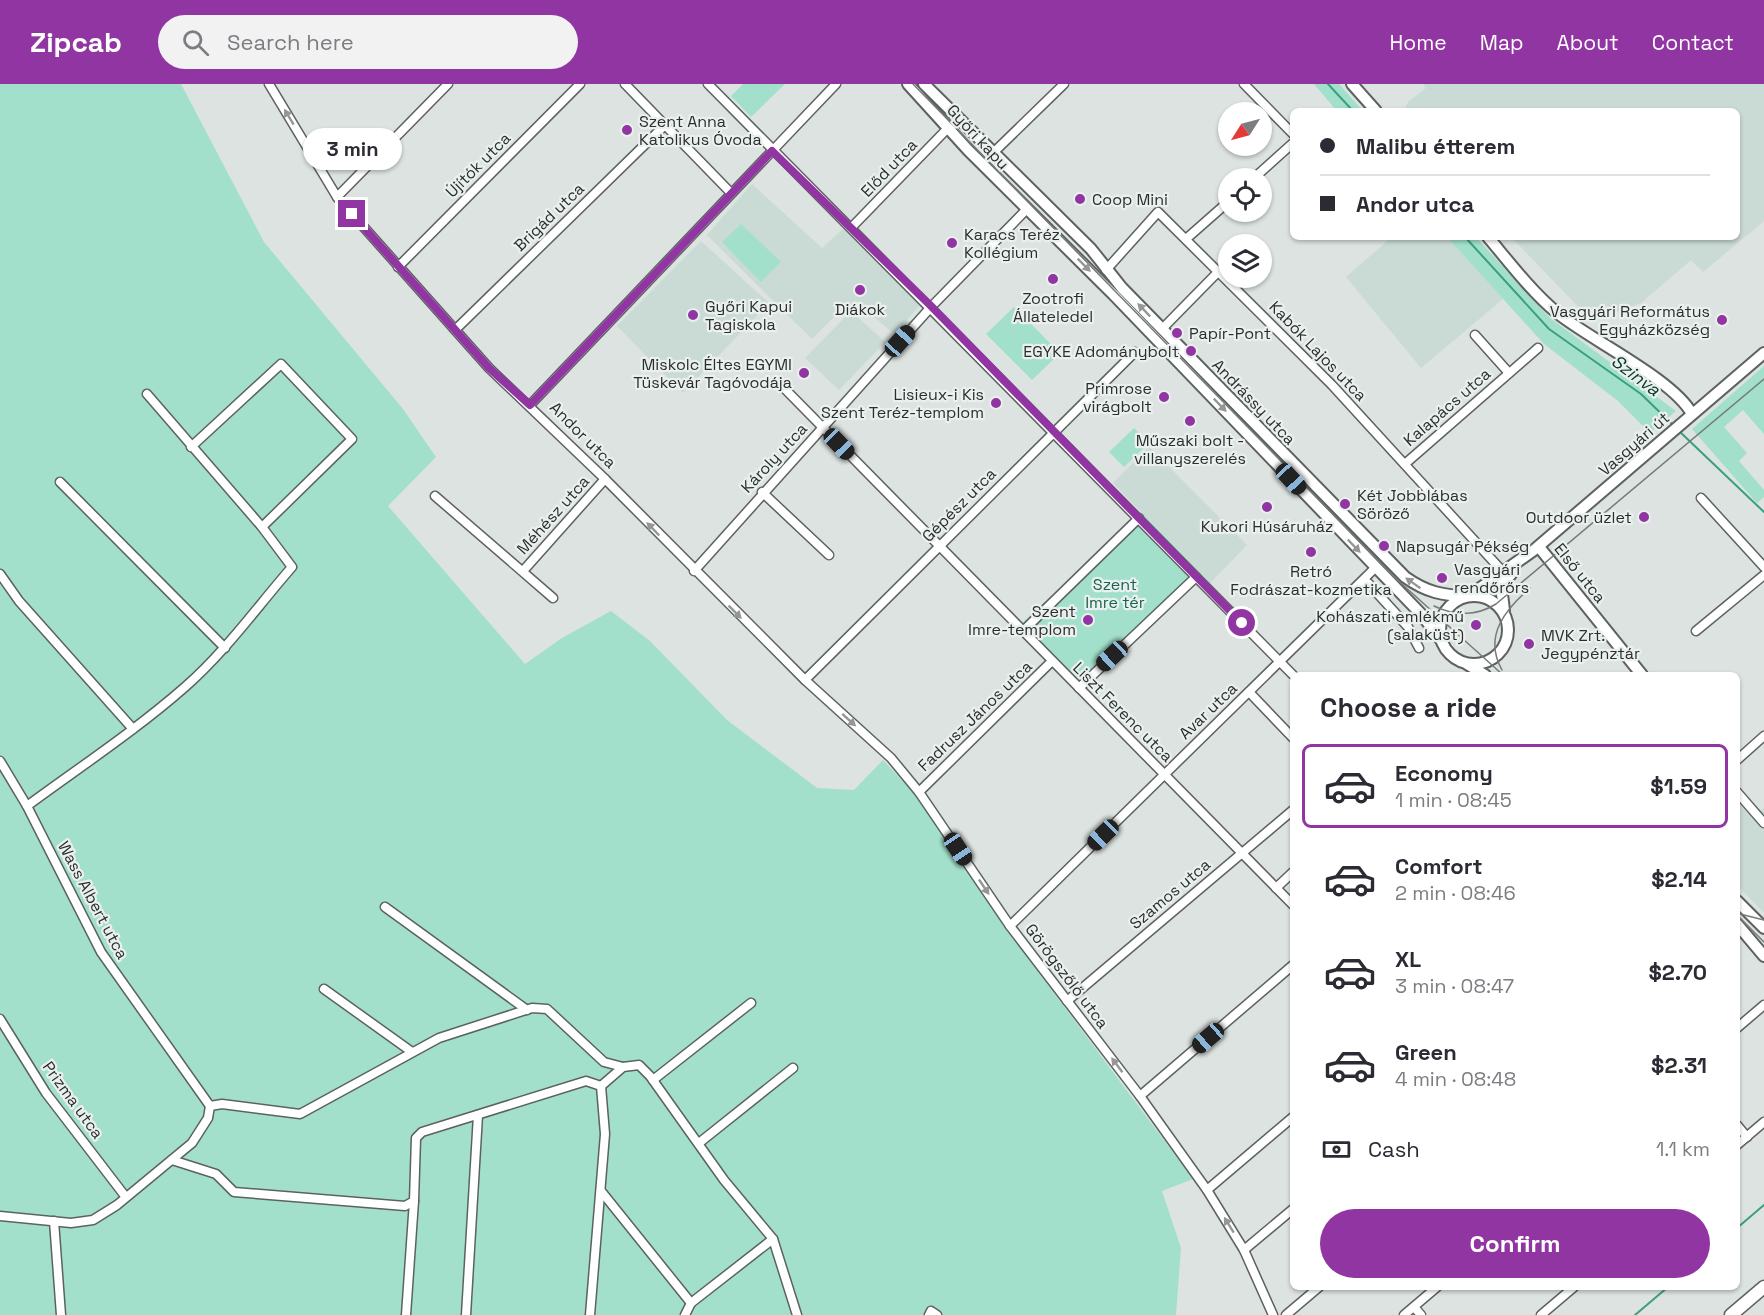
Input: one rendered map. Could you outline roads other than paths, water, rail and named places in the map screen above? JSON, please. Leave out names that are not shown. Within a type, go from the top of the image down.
[{"type":"main road","points":[[1731,1315],[1764,1287]]},
{"type":"street","name":"Andor utca","points":[[269,84],[337,197],[398,267],[489,368],[606,479],[694,571],[805,680]]},
{"type":"street","points":[[337,197],[448,84]]},
{"type":"street","name":"Újítók utca","points":[[398,267],[580,84]]},
{"type":"street","points":[[625,84],[731,193]]},
{"type":"street","points":[[708,84],[772,151],[931,306],[1290,672]]},
{"type":"street","points":[[530,405],[836,84]]},
{"type":"street","name":"Győri kapu","points":[[908,84],[1026,210]]},
{"type":"street","name":"Győri kapu","points":[[924,84],[992,154],[1037,195]]},
{"type":"street","points":[[992,154],[1065,84]]},
{"type":"street","points":[[1244,84],[1290,131]]},
{"type":"street","points":[[1352,84],[1373,108]]},
{"type":"street","name":"Brigád utca","points":[[455,330],[665,125]]},
{"type":"street","name":"Előd utca","points":[[851,228],[948,128]]},
{"type":"street","points":[[1265,168],[1290,146]]},
{"type":"street","name":"Andrássy utca","points":[[1037,195],[1091,249],[1106,270],[1162,329],[1405,577],[1423,590],[1438,595],[1469,596]]},
{"type":"street","name":"Károly utca","points":[[694,571],[762,492],[931,306],[1026,210]]},
{"type":"street","name":"Andrássy utca","points":[[1026,210],[1113,294],[1374,570],[1422,615],[1442,640]]},
{"type":"street","points":[[1186,239],[1218,211]]},
{"type":"street","name":"Kabók Lajos utca","points":[[1106,270],[1158,212],[1218,271]]},
{"type":"street","points":[[1491,240],[1555,311],[1641,369],[1682,401],[1692,414]]},
{"type":"street","points":[[1162,329],[1218,273]]},
{"type":"street","name":"Kabók Lajos utca","points":[[1235,288],[1406,463],[1504,573]]},
{"type":"street","name":"Kalapács utca","points":[[1475,335],[1509,374]]},
{"type":"street","name":"Kalapács utca","points":[[1406,463],[1538,348]]},
{"type":"street","name":"Gépész utca","points":[[805,680],[1135,352]]},
{"type":"street","name":"Vasgyári út","points":[[1469,596],[1539,547],[1666,435],[1764,353]]},
{"type":"street","points":[[191,447],[281,364],[352,439],[262,527]]},
{"type":"street","name":"Liszt Ferenc utca","points":[[781,385],[1290,901]]},
{"type":"street","points":[[27,806],[133,729],[186,687],[225,648],[292,567],[262,527],[147,394]]},
{"type":"street","name":"Méhész utca","points":[[523,571],[606,479]]},
{"type":"street","points":[[60,482],[225,648]]},
{"type":"street","points":[[762,492],[829,555]]},
{"type":"street","name":"Méhész utca","points":[[435,496],[553,598]]},
{"type":"street","points":[[1701,498],[1764,567]]},
{"type":"street","points":[[1023,631],[1138,518]]},
{"type":"street","name":"Első utca","points":[[1539,547],[1639,672]]},
{"type":"street","name":"Vasgyári út","points":[[1506,619],[1501,599],[1502,586],[1525,558]]},
{"type":"street","name":"Avar utca","points":[[1010,926],[1374,570]]},
{"type":"street","points":[[0,574],[20,601],[133,729]]},
{"type":"street","points":[[1696,631],[1764,575]]},
{"type":"street","points":[[1079,688],[1196,577]]},
{"type":"street","points":[[1362,582],[1368,584],[1408,627],[1419,648]]},
{"type":"street","points":[[1467,664],[1489,661],[1500,652],[1508,638],[1506,619],[1501,609],[1491,600],[1469,596],[1456,601],[1446,611],[1440,630],[1442,640],[1452,656],[1480,672]]},
{"type":"street","name":"Fadrusz János utca","points":[[919,792],[1052,661]]},
{"type":"street","name":"Görögszőlő utca","points":[[805,680],[891,758],[919,792],[1010,926],[1140,1096],[1207,1190],[1244,1250],[1273,1315]]},
{"type":"street","points":[[1249,692],[1290,735]]},
{"type":"street","points":[[1740,757],[1764,736]]},
{"type":"street","name":"Wass Albert utca","points":[[0,761],[27,806],[100,952],[210,1106]]},
{"type":"street","points":[[1740,795],[1764,823]]},
{"type":"street","name":"Szamos utca","points":[[1067,1001],[1290,813]]},
{"type":"street","points":[[1276,888],[1290,875]]},
{"type":"street","points":[[1740,904],[1764,928]]},
{"type":"street","points":[[385,907],[526,1010]]},
{"type":"street","points":[[1740,928],[1764,956]]},
{"type":"street","points":[[1140,1096],[1290,968]]},
{"type":"street","points":[[324,989],[412,1052]]},
{"type":"street","points":[[653,1080],[751,1003]]},
{"type":"street","points":[[1740,1025],[1764,1005]]},
{"type":"street","points":[[0,1216],[71,1223],[93,1220],[192,1143],[208,1118],[210,1106],[222,1104],[300,1114],[439,1038],[526,1010],[547,1009],[604,1062],[623,1067],[639,1065],[653,1080],[724,1180],[773,1239],[797,1315]]},
{"type":"street","name":"Prizma utca","points":[[0,1019],[46,1093],[125,1197]]},
{"type":"street","points":[[601,1086],[623,1067]]},
{"type":"street","points":[[699,1143],[793,1068]]},
{"type":"street","points":[[406,1315],[416,1138],[422,1132],[586,1081],[601,1086]]},
{"type":"street","points":[[590,1315],[605,1134],[601,1086]]},
{"type":"street","points":[[466,1315],[478,1115]]},
{"type":"street","points":[[1207,1190],[1290,1120]]},
{"type":"street","points":[[1740,1143],[1764,1122]]},
{"type":"street","points":[[1740,1129],[1747,1137]]},
{"type":"street","points":[[172,1160],[216,1174],[234,1192],[405,1206],[414,1201]]},
{"type":"street","points":[[601,1191],[691,1303]]},
{"type":"street","points":[[1244,1250],[1290,1212]]},
{"type":"street","points":[[54,1221],[61,1315]]},
{"type":"street","points":[[685,1315],[691,1303],[773,1239]]},
{"type":"street","points":[[1286,1315],[1315,1290]]},
{"type":"street","points":[[1404,1315],[1434,1290]]},
{"type":"street","points":[[1541,1315],[1570,1290]]},
{"type":"street","points":[[1414,1307],[1421,1315]]},
{"type":"street","points":[[929,1315],[931,1311],[937,1315]]},
{"type":"waterway","name":"Szinva","points":[[1328,84],[1350,108]]},
{"type":"waterway","name":"Szinva","points":[[1468,240],[1549,329],[1641,394],[1673,425]]},
{"type":"waterway","name":"Szinva","points":[[1679,431],[1764,512]]},
{"type":"waterway","points":[[1740,1225],[1764,1205]]},
{"type":"waterway","points":[[1635,1315],[1664,1290]]},
{"type":"tram line","points":[[913,84],[1393,576],[1500,672]]},
{"type":"tram line","points":[[1434,606],[1450,612],[1474,613],[1496,604],[1764,379]]},
{"type":"tram line","points":[[1502,670],[1497,658],[1496,635],[1512,605],[1530,588]]},
{"type":"tram line","points":[[1740,914],[1764,920]]},
{"type":"tram line","points":[[1740,918],[1764,942]]},
{"type":"place","name":"Szent Anna Katolikus Óvoda","points":[[627,130]]},
{"type":"place","name":"Coop Mini","points":[[1080,199]]},
{"type":"place","name":"Karacs Teréz Kollégium","points":[[952,243]]},
{"type":"place","name":"Zootrofi Állateledel","points":[[1053,279]]},
{"type":"place","name":"Diákok","points":[[860,290]]},
{"type":"place","name":"Győri Kapui Tagiskola","points":[[693,315]]},
{"type":"place","name":"Vasgyári Református Egyházközség","points":[[1722,320]]},
{"type":"place","name":"Papír-Pont","points":[[1177,333]]},
{"type":"place","name":"EGYKE Adománybolt","points":[[1191,351]]},
{"type":"place","name":"Miskolc Éltes EGYMI Tüskevár Tagóvodája","points":[[804,373]]},
{"type":"place","name":"Primrose virágbolt","points":[[1164,397]]},
{"type":"place","name":"Lisieux-i Kis Szent Teréz-templom","points":[[996,403]]},
{"type":"place","name":"Műszaki bolt - villanyszerelés","points":[[1190,421]]},
{"type":"place","name":"Két Jobblábas Söröző","points":[[1345,504]]},
{"type":"place","name":"Kukori Húsáruház","points":[[1267,507]]},
{"type":"place","name":"Outdoor üzlet","points":[[1644,517]]},
{"type":"place","name":"Napsugár Pékség","points":[[1384,546]]},
{"type":"place","name":"Retró Fodrászat-kozmetika","points":[[1311,552]]},
{"type":"place","name":"Vasgyári rendőrőrs","points":[[1442,578]]},
{"type":"place","name":"Szent Imre-templom","points":[[1088,620]]},
{"type":"place","name":"Kohászati emlékmű (salaküst)","points":[[1476,625]]},
{"type":"place","name":"MVK Zrt. Jegypénztár","points":[[1529,644]]},
{"type":"park label","name":"Szent Imre tér","points":[[1115,593]]}]
